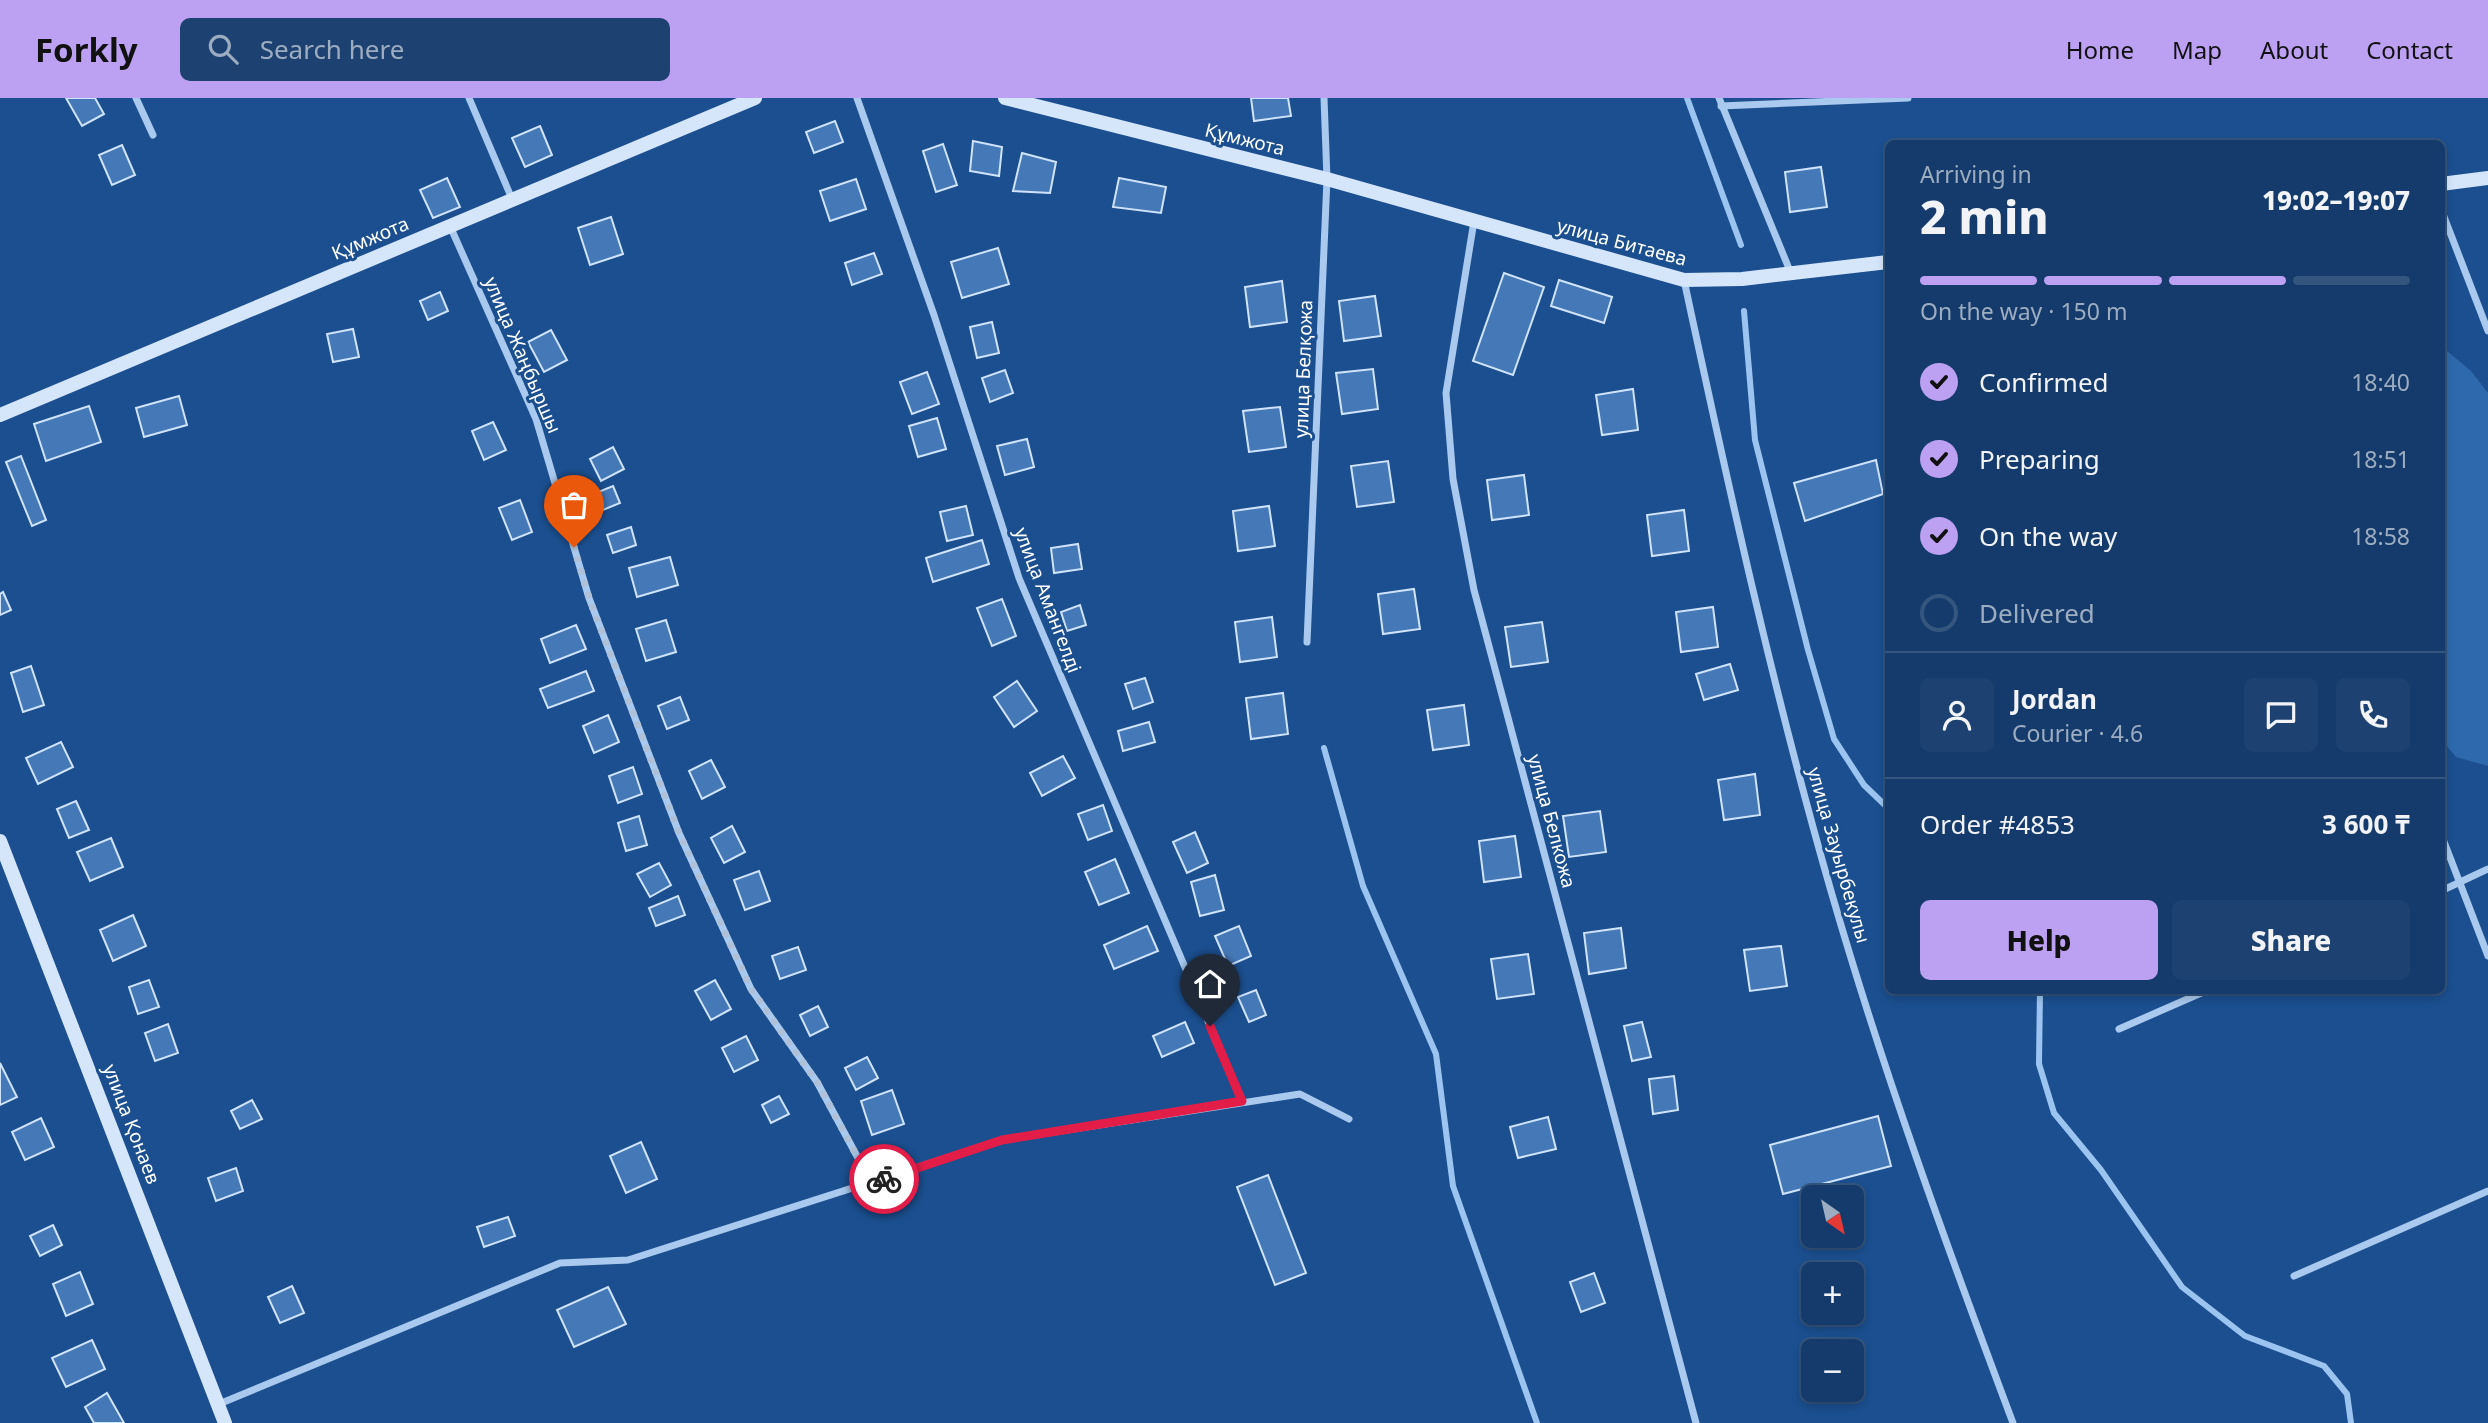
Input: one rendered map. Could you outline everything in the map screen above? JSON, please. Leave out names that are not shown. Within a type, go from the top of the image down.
[{"type":"street","points":[[136,98],[153,135]]},
{"type":"street","points":[[469,98],[512,199]]},
{"type":"street","name":"Құмжота","points":[[0,415],[755,98]]},
{"type":"street","name":"улица Амангелді","points":[[857,98],[934,315],[1019,578],[1242,1101]]},
{"type":"street","name":"Құмжота","points":[[1005,98],[1327,179],[1474,220]]},
{"type":"street","name":"улица Белқожа","points":[[1307,642],[1327,179],[1324,98]]},
{"type":"street","points":[[1790,271],[1720,102],[1908,98]]},
{"type":"street","points":[[2445,183],[2488,178]]},
{"type":"street","points":[[2445,219],[2488,331]]},
{"type":"street","name":"улица Битаева","points":[[1474,220],[1684,281],[1742,279],[1790,271],[1885,262]]},
{"type":"street","name":"улица Белкожа","points":[[1474,220],[1446,393],[1453,479],[1474,590],[1696,1423]]},
{"type":"street","name":"улица Жаңбыршы","points":[[450,226],[536,419],[589,598],[679,833],[751,989],[817,1082],[872,1184]]},
{"type":"street","name":"улица Зауырбекулы","points":[[1684,281],[1751,592],[1831,892],[1927,1192],[2013,1423]]},
{"type":"street","name":"улица Қонаев","points":[[0,841],[225,1423]]},
{"type":"street","points":[[2445,843],[2488,957]]},
{"type":"street","points":[[2445,889],[2488,869]]},
{"type":"street","points":[[2119,1029],[2199,994]]},
{"type":"street","points":[[219,1405],[560,1263],[628,1260],[872,1184],[1002,1140],[1300,1094],[1349,1119]]},
{"type":"street","points":[[2294,1276],[2488,1191]]},
{"type":"shaded area","points":[[2445,349],[2471,371],[2488,393],[2488,766],[2456,757],[2445,744]]},
{"type":"building","points":[[66,98],[95,98],[104,114],[82,126]]},
{"type":"building","points":[[1251,98],[1288,98],[1291,116],[1254,121]]},
{"type":"building","points":[[835,121],[843,142],[814,153],[806,132]]},
{"type":"building","points":[[540,126],[552,155],[525,167],[512,138]]},
{"type":"building","points":[[973,141],[1002,147],[999,176],[970,171]]},
{"type":"building","points":[[943,144],[957,185],[936,192],[923,151]]},
{"type":"building","points":[[122,145],[135,175],[112,185],[99,155]]},
{"type":"building","points":[[1022,153],[1056,162],[1050,193],[1013,191]]},
{"type":"building","points":[[1821,167],[1827,207],[1790,212],[1785,172]]},
{"type":"building","points":[[447,178],[460,207],[433,218],[420,190]]},
{"type":"building","points":[[1119,178],[1166,187],[1161,213],[1113,207]]},
{"type":"building","points":[[856,179],[866,209],[830,221],[820,191]]},
{"type":"building","points":[[611,217],[623,254],[590,265],[578,228]]},
{"type":"building","points":[[998,248],[1009,284],[962,298],[951,262]]},
{"type":"building","points":[[874,253],[882,274],[852,285],[845,263]]},
{"type":"building","points":[[1504,273],[1544,287],[1513,375],[1473,361]]},
{"type":"building","points":[[1559,280],[1612,297],[1604,323],[1551,306]]},
{"type":"building","points":[[1282,281],[1287,322],[1250,327],[1245,287]]},
{"type":"building","points":[[440,292],[448,311],[428,320],[420,301]]},
{"type":"building","points":[[1375,296],[1381,336],[1344,341],[1339,301]]},
{"type":"building","points":[[992,322],[999,353],[977,358],[970,327]]},
{"type":"building","points":[[353,329],[359,357],[333,362],[327,334]]},
{"type":"building","points":[[551,330],[567,360],[544,372],[528,342]]},
{"type":"building","points":[[1373,369],[1378,409],[1342,414],[1336,373]]},
{"type":"building","points":[[1005,370],[1013,393],[990,402],[982,378]]},
{"type":"building","points":[[927,372],[939,404],[912,414],[900,382]]},
{"type":"building","points":[[1633,389],[1638,430],[1602,435],[1596,395]]},
{"type":"building","points":[[179,396],[187,425],[144,437],[136,408]]},
{"type":"building","points":[[89,406],[101,442],[46,461],[34,424]]},
{"type":"building","points":[[1280,407],[1286,447],[1249,452],[1243,411]]},
{"type":"building","points":[[937,418],[946,449],[918,457],[909,426]]},
{"type":"building","points":[[493,422],[506,450],[484,460],[472,431]]},
{"type":"building","points":[[1027,439],[1034,467],[1005,475],[997,446]]},
{"type":"building","points":[[613,447],[624,469],[601,481],[590,459]]},
{"type":"building","points":[[21,456],[46,520],[32,526],[6,462]]},
{"type":"building","points":[[1876,460],[1883,494],[1805,521],[1794,483]]},
{"type":"building","points":[[1388,461],[1394,502],[1357,507],[1351,466]]},
{"type":"building","points":[[1524,475],[1529,515],[1492,520],[1487,480]]},
{"type":"building","points":[[613,486],[620,503],[593,514],[586,497]]},
{"type":"building","points":[[520,500],[532,532],[512,540],[499,508]]},
{"type":"building","points":[[966,506],[973,535],[947,541],[940,512]]},
{"type":"building","points":[[1269,506],[1275,546],[1238,551],[1233,511]]},
{"type":"building","points":[[1684,510],[1689,551],[1652,556],[1647,515]]},
{"type":"building","points":[[631,527],[636,545],[613,553],[607,535]]},
{"type":"building","points":[[982,540],[989,564],[933,582],[926,558]]},
{"type":"building","points":[[1078,544],[1082,569],[1054,573],[1051,548]]},
{"type":"building","points":[[670,557],[678,585],[637,597],[629,568]]},
{"type":"building","points":[[1414,589],[1420,629],[1383,634],[1378,594]]},
{"type":"building","points":[[3,592],[11,610],[0,615],[0,594]]},
{"type":"building","points":[[1002,599],[1016,636],[992,646],[977,608]]},
{"type":"building","points":[[1080,605],[1086,625],[1067,631],[1061,612]]},
{"type":"building","points":[[1713,607],[1718,647],[1681,652],[1676,612]]},
{"type":"building","points":[[1272,617],[1277,657],[1240,662],[1235,622]]},
{"type":"building","points":[[666,620],[676,652],[646,661],[636,629]]},
{"type":"building","points":[[1542,622],[1548,662],[1511,667],[1505,627]]},
{"type":"building","points":[[576,625],[586,649],[550,663],[541,639]]},
{"type":"building","points":[[1730,664],[1738,690],[1704,700],[1696,674]]},
{"type":"building","points":[[31,666],[44,705],[23,712],[11,673]]},
{"type":"building","points":[[586,671],[594,691],[548,708],[540,689]]},
{"type":"building","points":[[1145,678],[1153,702],[1133,709],[1125,684]]},
{"type":"building","points":[[1017,681],[1037,711],[1014,727],[994,697]]},
{"type":"building","points":[[1283,693],[1288,734],[1251,739],[1246,698]]},
{"type":"building","points":[[680,697],[689,720],[667,729],[658,706]]},
{"type":"building","points":[[1464,705],[1469,745],[1433,750],[1427,710]]},
{"type":"building","points":[[608,715],[619,742],[594,753],[583,726]]},
{"type":"building","points":[[1149,722],[1155,742],[1123,751],[1118,731]]},
{"type":"building","points":[[61,742],[73,767],[38,784],[26,758]]},
{"type":"building","points":[[1063,756],[1075,778],[1042,796],[1030,773]]},
{"type":"building","points":[[711,760],[725,787],[702,799],[689,771]]},
{"type":"building","points":[[633,767],[642,794],[618,803],[609,776]]},
{"type":"building","points":[[1755,774],[1760,815],[1724,820],[1718,780]]},
{"type":"building","points":[[76,801],[89,830],[69,838],[57,809]]},
{"type":"building","points":[[1103,805],[1112,831],[1088,840],[1078,814]]},
{"type":"building","points":[[1600,811],[1606,852],[1569,857],[1563,816]]},
{"type":"building","points":[[639,816],[647,845],[626,851],[618,823]]},
{"type":"building","points":[[732,826],[745,852],[724,863],[711,838]]},
{"type":"building","points":[[1195,832],[1208,863],[1187,873],[1173,842]]},
{"type":"building","points":[[1515,836],[1521,877],[1484,882],[1479,841]]},
{"type":"building","points":[[111,838],[123,867],[90,881],[77,852]]},
{"type":"building","points":[[1115,859],[1129,893],[1099,905],[1085,872]]},
{"type":"building","points":[[659,863],[671,885],[650,897],[637,874]]},
{"type":"building","points":[[759,871],[770,901],[745,910],[734,880]]},
{"type":"building","points":[[1215,875],[1224,910],[1200,916],[1191,882]]},
{"type":"building","points":[[678,896],[685,915],[656,926],[649,908]]},
{"type":"building","points":[[133,915],[146,946],[113,961],[100,930]]},
{"type":"building","points":[[1147,926],[1158,951],[1114,969],[1104,945]]},
{"type":"building","points":[[1239,926],[1251,956],[1228,966],[1215,936]]},
{"type":"building","points":[[1621,928],[1626,968],[1589,974],[1584,933]]},
{"type":"building","points":[[1781,946],[1787,986],[1750,991],[1744,950]]},
{"type":"building","points":[[798,947],[806,970],[780,979],[772,956]]},
{"type":"building","points":[[1528,954],[1534,994],[1497,999],[1491,959]]},
{"type":"building","points":[[149,980],[159,1007],[138,1014],[129,987]]},
{"type":"building","points":[[715,980],[731,1009],[711,1020],[695,991]]},
{"type":"building","points":[[1256,990],[1266,1015],[1249,1022],[1238,997]]},
{"type":"building","points":[[818,1006],[828,1027],[810,1036],[800,1015]]},
{"type":"building","points":[[1185,1022],[1194,1043],[1162,1057],[1153,1036]]},
{"type":"building","points":[[1642,1022],[1651,1057],[1632,1061],[1624,1026]]},
{"type":"building","points":[[168,1024],[178,1053],[155,1061],[145,1033]]},
{"type":"building","points":[[746,1036],[758,1060],[734,1072],[722,1048]]},
{"type":"building","points":[[867,1057],[878,1078],[856,1090],[845,1068]]},
{"type":"building","points":[[0,1063],[17,1097],[0,1105]]},
{"type":"building","points":[[1674,1076],[1678,1110],[1653,1114],[1649,1079]]},
{"type":"building","points":[[892,1090],[904,1124],[872,1135],[861,1101]]},
{"type":"building","points":[[779,1096],[789,1114],[771,1123],[762,1105]]},
{"type":"building","points":[[252,1100],[262,1119],[240,1129],[231,1111]]},
{"type":"building","points":[[1878,1116],[1891,1166],[1818,1185],[1801,1185],[1801,1189],[1783,1194],[1770,1145]]},
{"type":"building","points":[[1548,1117],[1556,1149],[1518,1158],[1510,1127]]},
{"type":"building","points":[[41,1118],[54,1147],[25,1160],[12,1132]]},
{"type":"building","points":[[641,1142],[657,1179],[626,1193],[610,1156]]},
{"type":"building","points":[[236,1168],[243,1191],[216,1201],[208,1178]]},
{"type":"building","points":[[1268,1175],[1306,1273],[1275,1285],[1237,1187]]},
{"type":"building","points":[[508,1217],[515,1236],[484,1247],[477,1227]]},
{"type":"building","points":[[53,1225],[62,1245],[40,1256],[30,1236]]},
{"type":"building","points":[[80,1272],[93,1304],[66,1316],[53,1284]]},
{"type":"building","points":[[1594,1273],[1605,1303],[1581,1312],[1570,1282]]},
{"type":"building","points":[[292,1286],[304,1313],[280,1323],[268,1297]]},
{"type":"building","points":[[608,1287],[626,1324],[574,1347],[557,1310]]},
{"type":"building","points":[[92,1340],[105,1369],[66,1387],[52,1358]]},
{"type":"building","points":[[107,1393],[124,1423],[94,1423],[85,1407]]},
{"type":"waterway","points":[[1687,98],[1741,245]]},
{"type":"waterway","points":[[1744,311],[1755,440],[1808,650],[1834,739],[1864,785],[1885,805]]},
{"type":"waterway","points":[[1324,748],[1363,886],[1436,1054],[1453,1186],[1537,1423]]},
{"type":"waterway","points":[[2040,994],[2039,1064],[2054,1113],[2101,1170],[2182,1287],[2245,1336],[2324,1366],[2347,1394],[2351,1423]]},
{"type":"way so far","points":[[574,547],[589,598],[679,833],[751,989],[817,1082],[872,1184],[884,1179]]},
{"type":"route","points":[[884,1179],[1002,1140],[1242,1101],[1210,1026]]}]
